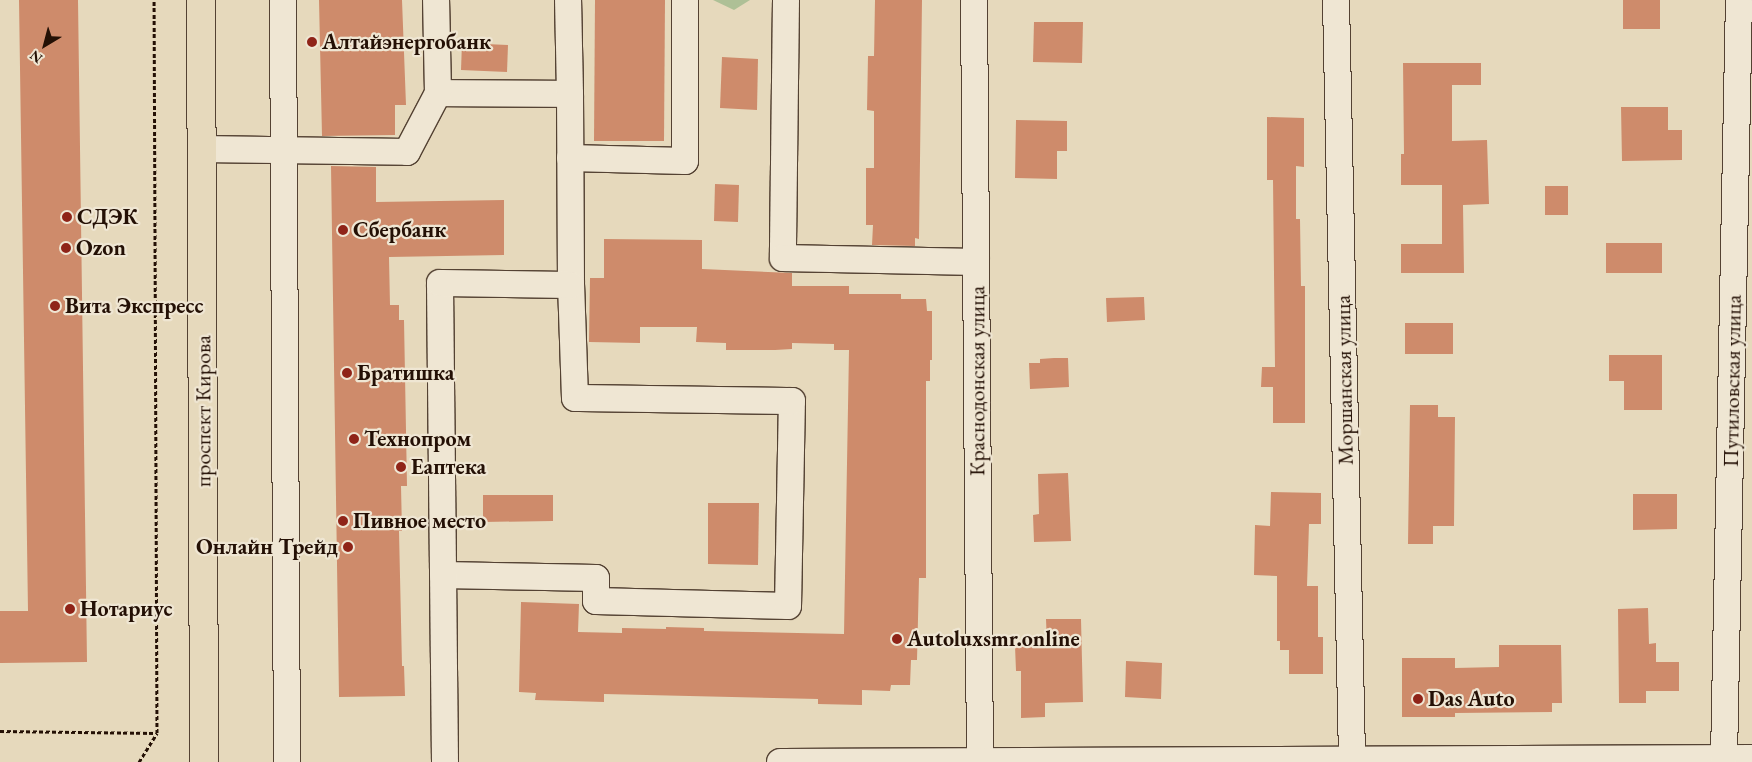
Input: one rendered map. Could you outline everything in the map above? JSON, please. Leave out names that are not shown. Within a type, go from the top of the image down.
[{"type":"main road","name":"проспект Кирова","points":[[201,0],[204,762]]},
{"type":"street","points":[[282,0],[287,762]]},
{"type":"street","points":[[201,149],[408,152],[438,93],[436,0]]},
{"type":"street","points":[[443,575],[596,578],[596,601],[788,606],[792,402],[575,398],[571,285],[568,0]]},
{"type":"street","points":[[570,158],[685,161],[685,0]]},
{"type":"street","points":[[786,0],[783,258],[976,262]]},
{"type":"street","name":"Краснодонская улица","points":[[974,0],[980,762]]},
{"type":"street","name":"Моршанская улица","points":[[1336,0],[1352,760]]},
{"type":"street","name":"Путиловская улица","points":[[1723,760],[1739,0]]},
{"type":"street","points":[[438,93],[570,94]]},
{"type":"street","points":[[445,762],[440,283],[571,285]]},
{"type":"street","points":[[780,762],[1723,760],[1752,758]]},
{"type":"path","points":[[139,762],[157,733],[154,0]]},
{"type":"path","points":[[0,731],[157,733]]},
{"type":"green space","points":[[713,0],[750,0],[734,10]]},
{"type":"building","points":[[19,0],[78,0],[87,662],[0,663],[0,611],[28,611]]},
{"type":"building","points":[[319,0],[402,0],[406,105],[395,105],[395,135],[322,136]]},
{"type":"building","points":[[595,0],[665,0],[664,141],[594,141]]},
{"type":"building","points":[[875,0],[922,0],[919,239],[915,238],[915,246],[872,245],[873,225],[866,225],[866,168],[874,168],[874,111],[867,110],[868,56],[874,56]]},
{"type":"building","points":[[1623,0],[1660,0],[1660,29],[1623,29]]},
{"type":"building","points":[[1034,22],[1083,22],[1082,63],[1033,62]]},
{"type":"building","points":[[462,43],[508,45],[507,72],[461,70]]},
{"type":"building","points":[[722,57],[758,59],[757,110],[720,108]]},
{"type":"building","points":[[1403,63],[1481,63],[1481,85],[1452,85],[1452,141],[1487,140],[1489,204],[1463,205],[1464,273],[1401,273],[1401,244],[1442,244],[1442,185],[1401,185],[1401,154],[1404,154]]},
{"type":"building","points":[[1621,107],[1668,107],[1668,130],[1682,130],[1682,160],[1622,161]]},
{"type":"building","points":[[1267,117],[1304,118],[1304,167],[1296,166],[1296,219],[1300,219],[1301,286],[1305,286],[1305,423],[1273,423],[1273,387],[1261,387],[1262,367],[1275,367],[1273,180],[1267,180]]},
{"type":"building","points":[[1016,120],[1067,121],[1067,151],[1057,151],[1057,179],[1015,178]]},
{"type":"building","points":[[331,166],[376,167],[376,202],[504,200],[504,255],[389,257],[390,305],[399,305],[399,320],[404,320],[407,486],[401,486],[402,531],[399,531],[402,666],[404,666],[405,696],[339,697]]},
{"type":"building","points":[[715,184],[739,185],[738,222],[714,221]]},
{"type":"building","points":[[1545,186],[1568,186],[1568,215],[1545,215]]},
{"type":"building","points":[[604,239],[702,240],[702,269],[792,273],[792,286],[849,286],[849,294],[901,294],[901,299],[926,299],[927,311],[932,311],[932,360],[930,360],[930,381],[926,381],[926,578],[919,578],[917,660],[911,660],[910,685],[891,685],[890,691],[862,690],[862,705],[818,704],[818,699],[604,694],[604,702],[535,700],[536,693],[519,692],[521,602],[579,604],[578,632],[622,633],[622,628],[666,629],[666,627],[704,628],[704,631],[844,634],[849,350],[834,350],[834,344],[792,343],[792,349],[726,350],[726,343],[696,342],[697,327],[640,327],[640,343],[589,342],[590,278],[604,278]]},
{"type":"building","points":[[1606,243],[1662,243],[1662,273],[1606,273]]},
{"type":"building","points":[[1144,297],[1145,320],[1107,322],[1106,298]]},
{"type":"building","points":[[1405,323],[1453,323],[1453,354],[1405,354]]},
{"type":"building","points":[[1609,355],[1662,355],[1662,410],[1624,410],[1624,381],[1609,381]]},
{"type":"building","points":[[1068,358],[1069,387],[1030,389],[1029,363],[1040,363],[1040,359]]},
{"type":"building","points":[[1410,405],[1438,405],[1438,417],[1455,417],[1454,526],[1433,526],[1433,544],[1408,544]]},
{"type":"building","points":[[1068,473],[1071,541],[1034,542],[1033,515],[1039,514],[1038,474]]},
{"type":"building","points":[[1271,492],[1321,493],[1321,524],[1309,524],[1307,586],[1318,586],[1318,637],[1323,637],[1323,674],[1289,674],[1289,650],[1280,650],[1280,641],[1277,641],[1277,576],[1254,575],[1255,525],[1270,526]]},
{"type":"building","points":[[1633,494],[1677,494],[1677,529],[1633,530]]},
{"type":"building","points":[[483,495],[553,495],[553,521],[483,522]]},
{"type":"building","points":[[708,503],[759,503],[758,565],[708,564]]},
{"type":"building","points":[[1648,608],[1649,644],[1656,643],[1656,662],[1679,662],[1679,691],[1646,691],[1646,703],[1619,703],[1618,609]]},
{"type":"building","points":[[1046,619],[1081,619],[1083,702],[1045,703],[1045,717],[1021,718],[1021,671],[1016,671],[1015,646],[1047,645]]},
{"type":"building","points":[[1499,645],[1561,645],[1562,703],[1552,703],[1552,712],[1455,713],[1455,717],[1402,717],[1402,658],[1455,658],[1455,668],[1499,667]]},
{"type":"building","points":[[1126,661],[1162,663],[1161,699],[1125,697]]},
{"type":"place","name":"Алтайэнергобанк","points":[[312,42]]},
{"type":"place","name":"СДЭК","points":[[67,217]]},
{"type":"place","name":"Сбербанк","points":[[343,230]]},
{"type":"place","name":"Ozon","points":[[66,248]]},
{"type":"place","name":"Вита Экспресс","points":[[55,306]]},
{"type":"place","name":"Братишка","points":[[347,373]]},
{"type":"place","name":"Технопром","points":[[354,439]]},
{"type":"place","name":"Еаптека","points":[[401,467]]},
{"type":"place","name":"Пивное место","points":[[343,521]]},
{"type":"place","name":"Онлайн Трейд","points":[[348,547]]},
{"type":"place","name":"Нотариус","points":[[70,609]]},
{"type":"place","name":"Autoluxsmr.online","points":[[897,639]]},
{"type":"place","name":"Das Auto","points":[[1418,699]]}]
